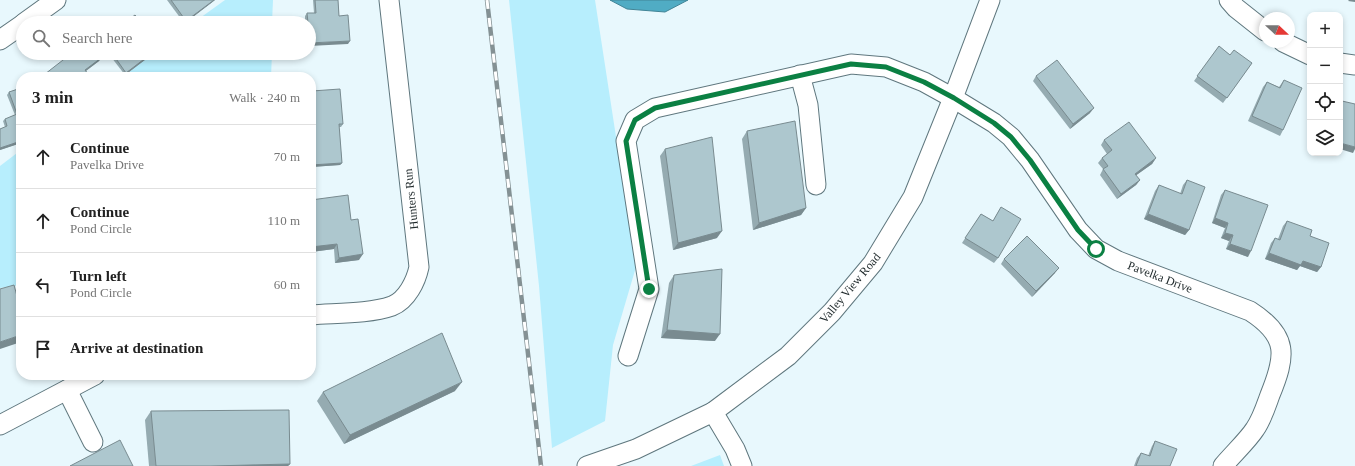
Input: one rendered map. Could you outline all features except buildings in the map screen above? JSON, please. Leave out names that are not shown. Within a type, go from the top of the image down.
[{"type":"street","points":[[33,16],[56,0]]},
{"type":"street","name":"Hunters Run","points":[[316,315],[374,310],[393,306],[405,296],[417,279],[419,267],[389,0]]},
{"type":"street","name":"Valley View Road","points":[[587,466],[636,449],[713,412],[788,356],[832,312],[873,263],[913,197],[954,98],[990,0]]},
{"type":"street","points":[[1229,0],[1236,8],[1259,26]]},
{"type":"street","points":[[0,40],[16,28]]},
{"type":"street","points":[[1295,48],[1307,54]]},
{"type":"street","points":[[1343,63],[1355,65]]},
{"type":"street","name":"Pavelka Drive","points":[[628,356],[649,289],[626,141],[635,120],[655,108],[851,64],[886,67],[924,82],[954,98],[994,123],[1011,137],[1030,160],[1078,230],[1096,249],[1118,261],[1250,311],[1266,321],[1278,337],[1282,355],[1278,374],[1255,429],[1223,466]]},
{"type":"street","points":[[800,75],[808,105],[816,185]]},
{"type":"street","points":[[0,425],[86,380]]},
{"type":"street","points":[[67,390],[93,442]]},
{"type":"street","points":[[713,412],[735,449],[742,466]]},
{"type":"shaded area","points":[[225,0],[273,0],[272,16],[203,16]]},
{"type":"shaded area","points":[[509,0],[595,0],[636,267],[613,345],[605,421],[552,448],[539,286]]},
{"type":"shaded area","points":[[610,0],[688,0],[665,12],[627,9]]},
{"type":"shaded area","points":[[143,60],[272,60],[271,72],[127,72]]},
{"type":"shaded area","points":[[16,154],[16,286],[0,288],[0,166]]},
{"type":"shaded area","points":[[720,455],[724,466],[691,466]]},
{"type":"railway","points":[[487,0],[541,466]]},
{"type":"route","points":[[649,289],[626,141],[635,120],[655,108],[851,64],[886,67],[924,82],[954,98],[974,112],[994,123],[1011,137],[1030,160],[1078,230],[1096,249]]}]
